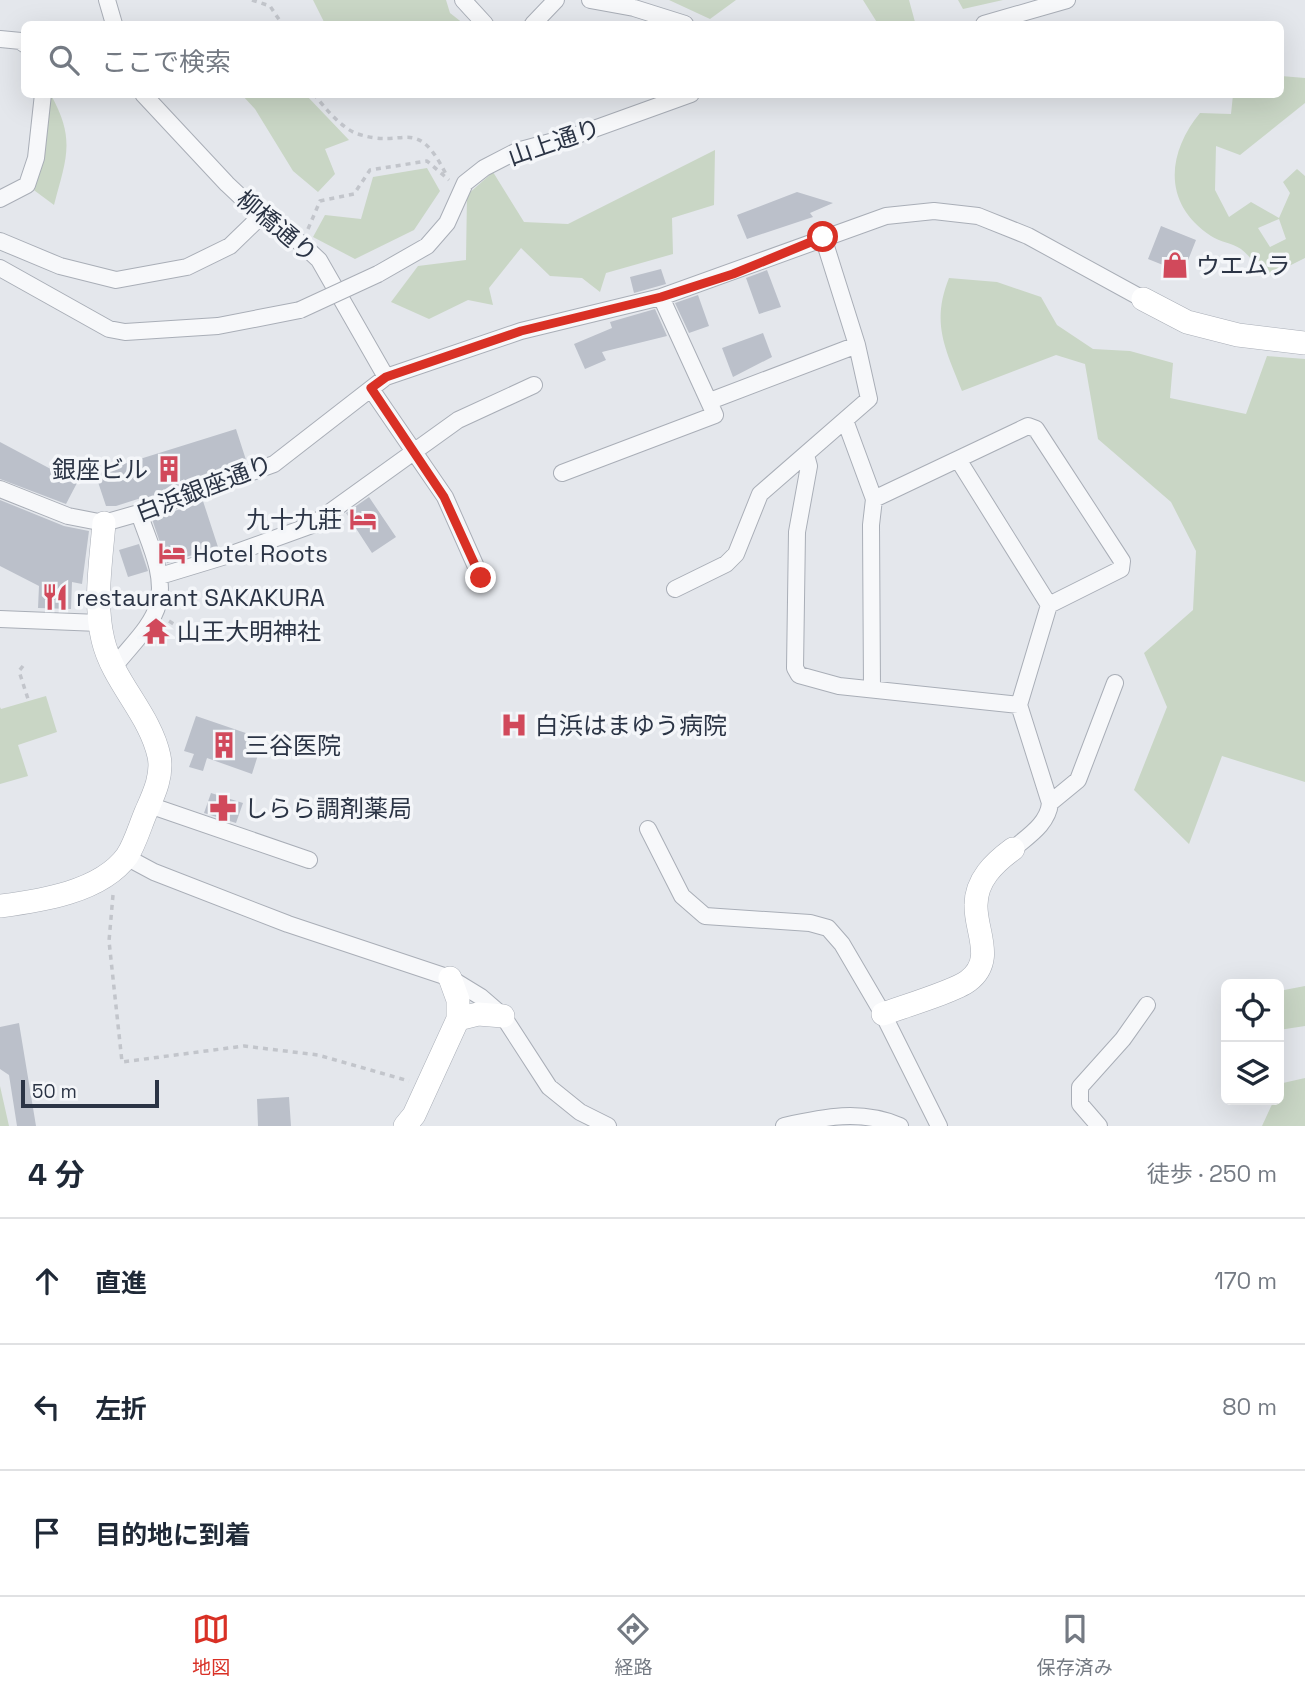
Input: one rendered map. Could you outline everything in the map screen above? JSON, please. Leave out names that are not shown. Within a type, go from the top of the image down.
[{"type":"street","points":[[107,0],[113,21]]},
{"type":"street","points":[[463,0],[482,21]]},
{"type":"street","points":[[536,21],[556,0]]},
{"type":"street","points":[[590,0],[634,8],[675,21]]},
{"type":"street","points":[[994,21],[1067,0]]},
{"type":"street","points":[[0,38],[21,41]]},
{"type":"street","points":[[0,199],[27,185],[36,158],[43,98]]},
{"type":"street","name":"柳橋通り","points":[[147,98],[261,216],[302,244],[319,260],[386,377]]},
{"type":"street","name":"山上通り","points":[[457,181],[517,151],[580,134],[680,98]]},
{"type":"street","points":[[0,268],[98,324],[125,332],[218,326],[300,310],[378,274],[427,246],[447,223],[457,181]]},
{"type":"street","name":"白浜銀座通り","points":[[0,489],[68,516],[104,523],[139,513],[274,464],[386,377],[521,331],[661,297],[733,274],[823,237],[887,216],[934,211],[978,216],[1027,236],[1143,299]]},
{"type":"street","points":[[0,241],[60,266],[116,280],[187,267],[230,246],[261,216]]},
{"type":"street","points":[[675,589],[726,564],[736,554],[760,494],[846,423],[869,399],[857,345],[823,237]]},
{"type":"street","points":[[562,473],[715,415],[661,297]]},
{"type":"street","points":[[1143,299],[1187,322],[1238,335],[1305,343]]},
{"type":"street","points":[[710,401],[857,345]]},
{"type":"street","points":[[160,576],[312,525],[416,453],[458,420],[534,385]]},
{"type":"street","points":[[371,388],[444,497],[481,578]]},
{"type":"street","points":[[846,423],[874,499],[871,525],[872,690]]},
{"type":"street","points":[[874,499],[1028,426],[1036,429],[1122,561],[1121,569],[1049,605],[1019,705],[1050,803],[1049,814],[1042,824],[986,873],[975,907],[984,948],[979,968],[968,981],[883,1014]]},
{"type":"street","points":[[806,455],[809,466],[797,533],[795,668],[799,675],[839,686],[1019,705]]},
{"type":"street","points":[[959,461],[1049,605]]},
{"type":"street","points":[[114,667],[146,625],[158,604],[160,576],[139,513]]},
{"type":"street","points":[[0,906],[41,901],[77,890],[106,873],[126,857],[159,780],[159,757],[151,735],[114,667],[99,623],[104,523]]},
{"type":"street","points":[[0,619],[99,623]]},
{"type":"street","points":[[1050,803],[1079,780],[1115,683]]},
{"type":"street","points":[[149,805],[309,860]]},
{"type":"street","points":[[648,829],[682,896],[705,916],[810,923],[828,928],[842,944],[883,1014],[939,1126]]},
{"type":"street","points":[[126,857],[154,872],[288,924],[450,978],[503,1016],[549,1087],[580,1112],[608,1126]]},
{"type":"street","points":[[405,1126],[428,1087],[458,1018],[458,1000],[450,978]]},
{"type":"street","points":[[1099,1126],[1080,1104],[1080,1087],[1123,1039],[1147,1005]]},
{"type":"street","points":[[458,1018],[478,1014],[503,1016]]},
{"type":"street","points":[[784,1126],[835,1115],[878,1116],[900,1126]]},
{"type":"path","points":[[251,0],[270,6],[280,21]]},
{"type":"path","points":[[318,98],[355,134],[412,138],[428,144],[457,181]]},
{"type":"path","points":[[302,244],[320,201],[354,194],[370,170],[427,161],[457,181]]},
{"type":"path","points":[[23,666],[19,671],[29,702]]},
{"type":"path","points":[[106,873],[113,890],[109,940],[122,1062],[244,1046],[318,1055],[366,1066],[428,1087]]},
{"type":"green space","points":[[313,0],[446,0],[450,13],[460,21],[324,21]]},
{"type":"green space","points":[[669,0],[736,0],[710,19]]},
{"type":"green space","points":[[863,0],[909,0],[915,21],[876,21]]},
{"type":"green space","points":[[958,0],[1003,0],[963,9]]},
{"type":"green space","points":[[1284,76],[1305,78],[1305,103],[1240,155],[1216,146],[1215,190],[1229,217],[1251,202],[1279,218],[1290,193],[1283,182],[1297,169],[1305,176],[1305,258],[1267,277],[1241,249],[1215,238],[1195,223],[1177,194],[1176,161],[1189,128],[1200,113],[1231,114],[1233,98],[1284,98]],"holes":[[[1279,219],[1286,239],[1270,247],[1258,228]]]},
{"type":"green space","points":[[42,98],[52,98],[66,137],[65,162],[54,205],[27,185]]},
{"type":"green space","points":[[245,98],[309,98],[349,140],[325,149],[335,174],[318,192],[293,171],[255,109]]},
{"type":"green space","points":[[715,150],[714,205],[672,218],[673,254],[606,273],[600,292],[582,278],[550,276],[521,248],[489,288],[493,305],[468,300],[429,319],[391,302],[418,266],[466,260],[467,195],[493,172],[524,222],[568,224]]},
{"type":"green space","points":[[427,168],[440,191],[414,230],[355,259],[313,237],[325,215],[361,219],[373,177]]},
{"type":"green space","points":[[949,278],[997,282],[1041,297],[1057,325],[1093,349],[1130,351],[1173,363],[1170,398],[1246,414],[1267,356],[1305,359],[1305,782],[1222,756],[1189,844],[1134,790],[1167,707],[1144,653],[1193,610],[1196,551],[1171,502],[1098,439],[1085,364],[1056,355],[962,391],[942,335],[941,309]]},
{"type":"green space","points":[[46,696],[57,732],[18,745],[28,776],[0,784],[0,707],[1,709]]},
{"type":"green space","points":[[1305,986],[1305,1026],[1284,1029],[1284,990]]},
{"type":"green space","points":[[1305,1078],[1305,1126],[1262,1126],[1272,1105],[1284,1105],[1284,1083]]},
{"type":"green space","points":[[0,1086],[9,1126],[0,1126]]},
{"type":"building","points":[[797,192],[833,203],[810,213],[813,217],[747,239],[737,215]]},
{"type":"building","points":[[1161,226],[1196,240],[1183,273],[1148,259]]},
{"type":"building","points":[[661,269],[666,284],[634,293],[630,277]]},
{"type":"building","points":[[767,270],[781,307],[759,314],[746,278]]},
{"type":"building","points":[[698,295],[709,326],[689,333],[675,303]]},
{"type":"building","points":[[655,309],[667,336],[602,352],[606,360],[585,369],[574,344],[612,328],[610,322]]},
{"type":"building","points":[[763,333],[772,357],[733,377],[722,348]]},
{"type":"building","name":"銀座ビル","points":[[236,429],[247,463],[142,501],[141,498],[116,506],[106,506],[95,473]]},
{"type":"building","points":[[0,442],[77,483],[66,504],[0,479]]},
{"type":"building","name":"九十九莊","points":[[369,497],[396,537],[372,553],[346,513]]},
{"type":"building","points":[[0,500],[64,526],[89,531],[82,584],[72,582],[71,609],[38,608],[39,586],[0,566]]},
{"type":"building","points":[[203,501],[218,547],[167,563],[152,519]]},
{"type":"building","points":[[139,544],[148,571],[128,577],[119,550]]},
{"type":"building","name":"三谷医院","points":[[196,716],[263,739],[252,774],[207,758],[203,771],[189,767],[194,754],[184,751]]},
{"type":"building","name":"しらら調剤薬局","points":[[211,793],[243,803],[236,823],[204,813]]},
{"type":"building","points":[[19,1023],[36,1126],[17,1126],[9,1075],[0,1069],[0,1027]]},
{"type":"building","points":[[289,1097],[291,1126],[258,1126],[257,1099]]},
{"type":"place","name":"ウエムラ","points":[[1175,265]]},
{"type":"place","name":"銀座ビル","points":[[169,469]]},
{"type":"place","name":"九十九莊","points":[[363,519]]},
{"type":"place","name":"Hotel Roots","points":[[172,553]]},
{"type":"place","name":"restaurant SAKAKURA","points":[[55,597]]},
{"type":"place","name":"山王大明神社","points":[[156,631]]},
{"type":"place","name":"白浜はまゆう病院","points":[[514,725]]},
{"type":"place","name":"三谷医院","points":[[224,745]]},
{"type":"place","name":"しらら調剤薬局","points":[[223,808]]},
{"type":"route","points":[[481,578],[444,497],[371,388],[386,377],[521,331],[661,297],[733,274],[823,237]]}]
